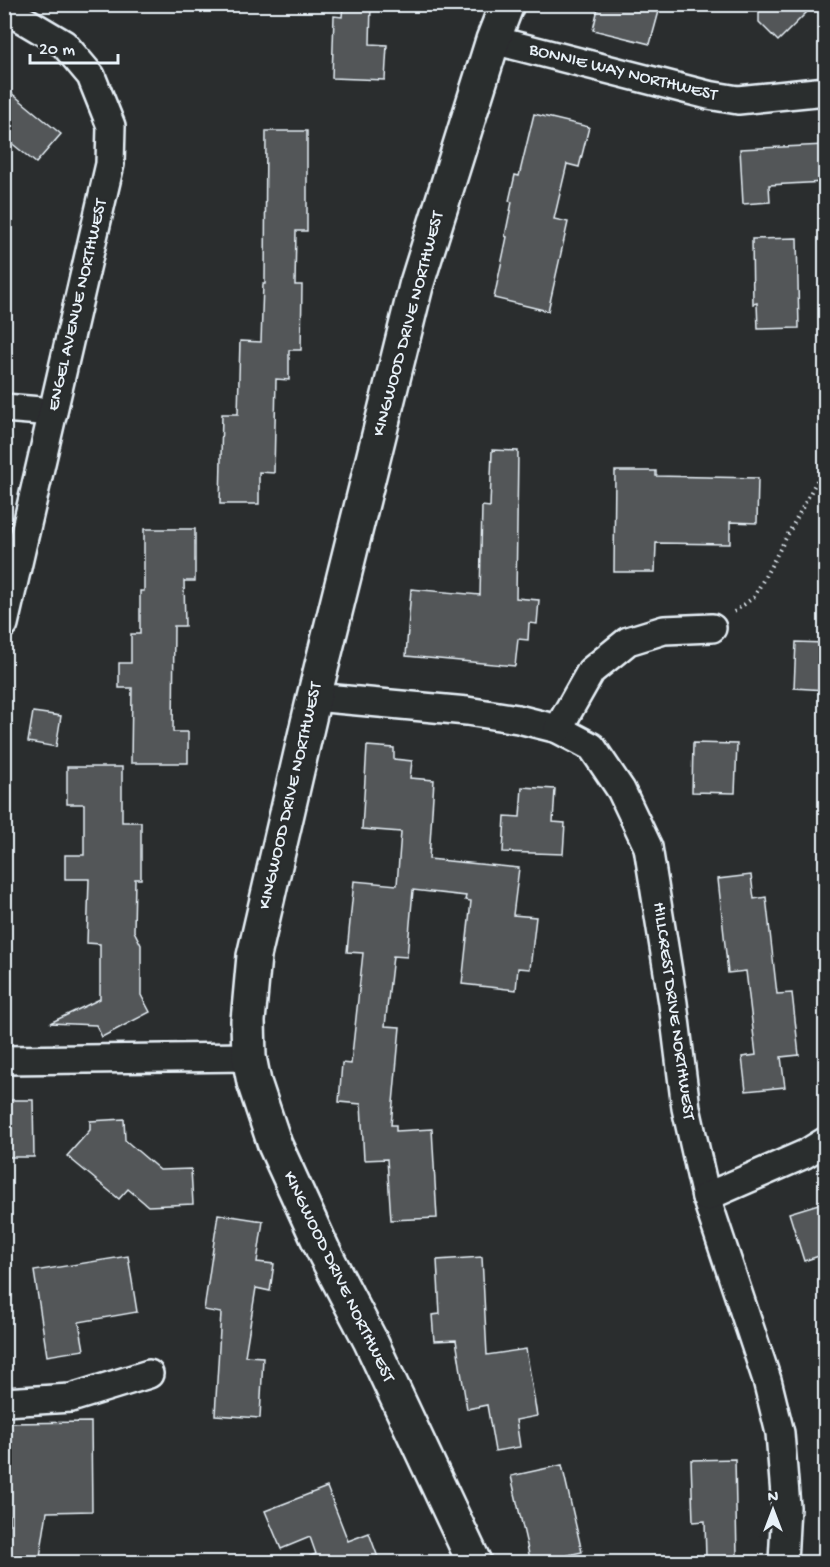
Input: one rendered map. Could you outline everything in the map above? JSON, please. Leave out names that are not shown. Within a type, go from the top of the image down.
[{"type":"street","name":"KINGWOOD DRIVE NORTHWEST","points":[[474,1563],[370,1340],[323,1250],[274,1145],[254,1082],[249,1057],[248,1021],[254,956],[314,697],[416,286],[493,40],[507,4]]},
{"type":"street","name":"ENGEL AVENUE NORTHWEST","points":[[4,624],[110,164],[111,126],[91,76],[64,44],[16,14]]},
{"type":"street","name":"BONNIE WAY NORTHWEST","points":[[493,40],[708,95],[738,100],[825,91]]},
{"type":"street","points":[[4,408],[53,412]]},
{"type":"street","points":[[558,729],[591,671],[628,641],[664,630],[712,628]]},
{"type":"street","name":"HILLCREST DRIVE NORTHWEST","points":[[314,697],[467,711],[518,719],[558,729],[592,747],[621,790],[648,847],[673,1003],[686,1108],[706,1197],[766,1380],[780,1433],[786,1507],[783,1563]]},
{"type":"street","points":[[4,1060],[249,1057]]},
{"type":"street","points":[[706,1197],[805,1154],[825,1140]]},
{"type":"street","points":[[4,1402],[71,1398],[149,1374]]},
{"type":"path","points":[[712,628],[753,597],[825,464]]},
{"type":"building","points":[[343,4],[371,4],[370,44],[387,45],[385,80],[332,78],[334,16],[342,17]]},
{"type":"building","points":[[599,4],[661,4],[650,44],[593,30]]},
{"type":"building","points":[[759,4],[815,4],[778,41],[759,22]]},
{"type":"building","points":[[4,87],[61,134],[36,163],[4,137]]},
{"type":"building","points":[[534,114],[589,127],[579,167],[567,164],[554,219],[568,222],[548,311],[494,298],[507,237],[505,236],[512,202],[509,201],[515,175],[519,176]]},
{"type":"building","points":[[266,131],[307,131],[307,231],[296,231],[295,285],[302,285],[301,350],[289,350],[289,380],[276,379],[274,473],[259,472],[259,504],[220,504],[222,414],[238,414],[240,341],[261,342],[263,284],[265,284]]},
{"type":"building","points":[[825,145],[825,182],[769,185],[770,202],[743,204],[740,149]]},
{"type":"building","points":[[797,238],[799,328],[758,329],[757,303],[753,304],[752,239]]},
{"type":"building","points":[[492,450],[518,451],[516,598],[539,600],[537,624],[529,623],[528,640],[518,639],[515,666],[406,656],[411,589],[480,595],[482,506],[490,507]]},
{"type":"building","points":[[615,471],[656,471],[656,476],[758,478],[757,523],[730,522],[730,544],[656,543],[655,572],[614,572]]},
{"type":"building","points":[[144,529],[195,529],[195,581],[184,581],[185,626],[174,626],[173,732],[188,732],[188,763],[131,763],[132,688],[119,688],[119,663],[131,663],[131,634],[140,634],[140,591],[144,591]]},
{"type":"building","points":[[796,642],[825,643],[825,690],[794,688]]},
{"type":"building","points":[[33,712],[61,716],[56,747],[28,742]]},
{"type":"building","points":[[693,743],[737,744],[735,793],[692,792]]},
{"type":"building","points":[[367,746],[394,748],[394,759],[412,761],[410,778],[434,780],[429,859],[519,868],[513,915],[536,917],[530,969],[518,968],[516,990],[462,984],[471,901],[465,900],[466,896],[413,890],[407,957],[393,956],[385,1026],[400,1027],[391,1125],[396,1125],[396,1131],[432,1129],[437,1218],[391,1220],[387,1159],[364,1160],[361,1104],[339,1102],[342,1063],[351,1064],[363,953],[347,952],[354,881],[397,885],[401,832],[362,829]]},
{"type":"building","points":[[67,767],[122,767],[122,822],[141,822],[141,879],[135,879],[134,931],[141,945],[141,995],[150,1012],[102,1037],[96,1025],[50,1023],[100,999],[100,944],[87,943],[89,879],[65,879],[65,855],[84,855],[84,804],[67,804]]},
{"type":"building","points":[[522,787],[555,789],[553,822],[565,823],[563,854],[503,852],[505,816],[520,817]]},
{"type":"building","points":[[751,875],[754,899],[766,897],[777,994],[792,993],[799,1055],[781,1057],[785,1087],[746,1091],[742,1057],[756,1055],[746,971],[728,973],[718,879]]},
{"type":"building","points":[[7,1100],[33,1100],[34,1157],[4,1157],[4,1110],[7,1110]]},
{"type":"building","points":[[124,1119],[125,1140],[160,1170],[191,1169],[193,1204],[148,1206],[128,1189],[119,1199],[67,1156],[90,1130],[90,1121]]},
{"type":"building","points":[[825,1202],[825,1254],[804,1261],[789,1213]]},
{"type":"building","points":[[218,1214],[263,1221],[257,1262],[274,1264],[270,1291],[256,1288],[245,1356],[263,1357],[260,1418],[215,1415],[221,1313],[204,1310]]},
{"type":"building","points":[[128,1256],[137,1312],[79,1322],[84,1350],[47,1356],[34,1271]]},
{"type":"building","points":[[482,1257],[487,1355],[526,1349],[537,1416],[516,1420],[520,1447],[495,1451],[487,1405],[467,1409],[456,1340],[434,1341],[432,1315],[440,1314],[437,1260]]},
{"type":"building","points":[[91,1422],[92,1511],[47,1512],[39,1563],[4,1563],[4,1537],[9,1538],[8,1423]]},
{"type":"building","points":[[735,1459],[737,1557],[706,1558],[705,1521],[693,1522],[691,1460]]},
{"type":"building","points":[[562,1465],[582,1552],[568,1555],[570,1563],[531,1563],[511,1476]]},
{"type":"building","points":[[327,1487],[348,1541],[369,1533],[380,1563],[299,1563],[298,1561],[316,1554],[310,1537],[281,1549],[265,1511]]}]
